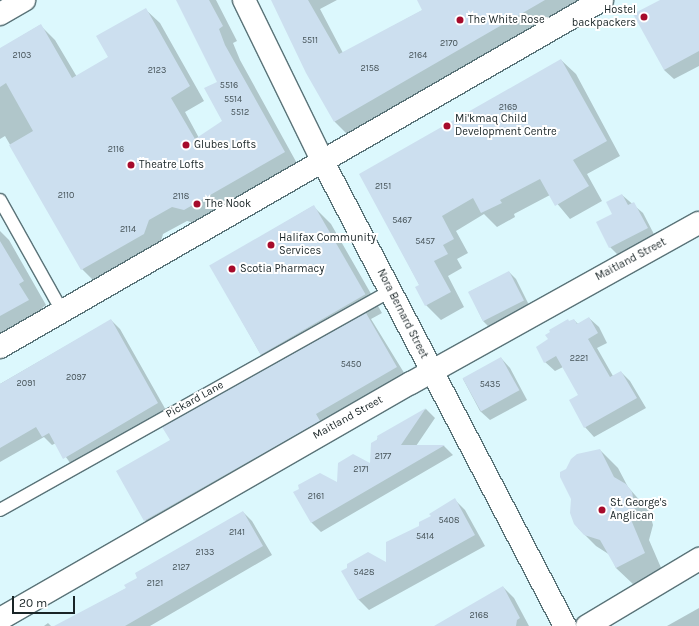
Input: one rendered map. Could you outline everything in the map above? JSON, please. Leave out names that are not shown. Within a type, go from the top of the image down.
[{"type":"street","points":[[0,14],[24,0]]},
{"type":"street","name":"Nora Bernard Street","points":[[244,0],[322,160],[564,626]]},
{"type":"street","points":[[0,347],[186,241],[322,160],[602,0]]},
{"type":"street","name":"Maitland Street","points":[[0,619],[432,371],[699,223]]},
{"type":"street","points":[[587,626],[699,559]]},
{"type":"lane","points":[[0,200],[62,311]]},
{"type":"lane","name":"Pickard Lane","points":[[0,510],[274,358],[390,291]]},
{"type":"building","points":[[176,0],[209,0],[223,26],[219,29],[225,45],[285,152],[184,210],[172,207],[149,220],[144,234],[81,270],[9,145],[33,131],[6,83],[0,87],[0,48],[41,24],[72,78],[108,57],[96,36],[146,8],[190,86],[171,98],[195,139],[222,121],[204,88],[217,82]]},
{"type":"building","points":[[271,0],[308,0],[339,54],[422,10],[417,0],[545,0],[334,122],[306,73]]},
{"type":"building","points":[[660,0],[699,0],[699,51],[664,70],[633,14]]},
{"type":"building","points":[[561,59],[607,141],[573,160],[589,186],[555,206],[540,179],[500,200],[502,203],[481,213],[473,198],[442,216],[454,239],[443,245],[448,254],[434,261],[451,292],[425,306],[415,287],[419,285],[359,174]]},
{"type":"building","points":[[622,194],[628,205],[634,202],[648,228],[609,248],[596,222],[612,214],[606,202]]},
{"type":"building","points":[[314,205],[366,294],[261,355],[209,266]]},
{"type":"building","points":[[0,241],[24,281],[19,284],[29,300],[0,316]]},
{"type":"building","points":[[509,271],[524,300],[483,321],[468,292]]},
{"type":"building","points":[[366,313],[397,367],[316,414],[320,421],[144,521],[116,471],[170,440],[162,427]]},
{"type":"building","points":[[589,317],[598,333],[588,339],[610,377],[621,371],[637,398],[584,428],[569,400],[578,395],[556,356],[544,363],[536,347],[548,339],[545,335],[550,332],[549,330],[568,319],[569,321],[574,319],[577,324]]},
{"type":"building","points":[[111,319],[158,403],[63,459],[49,433],[42,437],[36,427],[0,448],[0,384]]},
{"type":"building","points":[[501,357],[519,390],[481,412],[463,378]]},
{"type":"building","points":[[426,408],[401,445],[445,445],[311,523],[293,492],[299,489],[298,485],[320,473],[337,482],[338,463],[353,454],[370,463],[371,443],[378,439],[377,436]]},
{"type":"building","name":"St. George's Anglican","points":[[600,449],[614,477],[626,484],[632,492],[635,507],[632,522],[645,553],[616,568],[600,540],[584,535],[574,524],[570,513],[571,499],[560,477],[560,472],[566,469],[571,459],[577,454]]},
{"type":"building","points":[[455,498],[475,535],[358,600],[341,571],[347,568],[347,564],[368,552],[386,562],[386,542],[419,526],[419,522],[431,516],[429,514]]},
{"type":"building","points":[[243,511],[263,546],[125,626],[54,626],[126,588],[124,585],[137,578],[135,573]]},
{"type":"building","points":[[503,586],[520,618],[517,620],[516,626],[434,626]]},
{"type":"place","name":"Hostel backpackers","points":[[644,17]]},
{"type":"place","name":"The White Rose","points":[[460,20]]},
{"type":"place","name":"Mi'kmaq Child Development Centre","points":[[447,126]]},
{"type":"place","name":"Glubes Lofts","points":[[186,145]]},
{"type":"place","name":"Theatre Lofts","points":[[131,165]]},
{"type":"place","name":"The Nook","points":[[197,204]]},
{"type":"place","name":"Halifax Community Services","points":[[271,245]]},
{"type":"place","name":"Scotia Pharmacy","points":[[232,269]]},
{"type":"place","name":"St. George's Anglican","points":[[602,510]]}]
